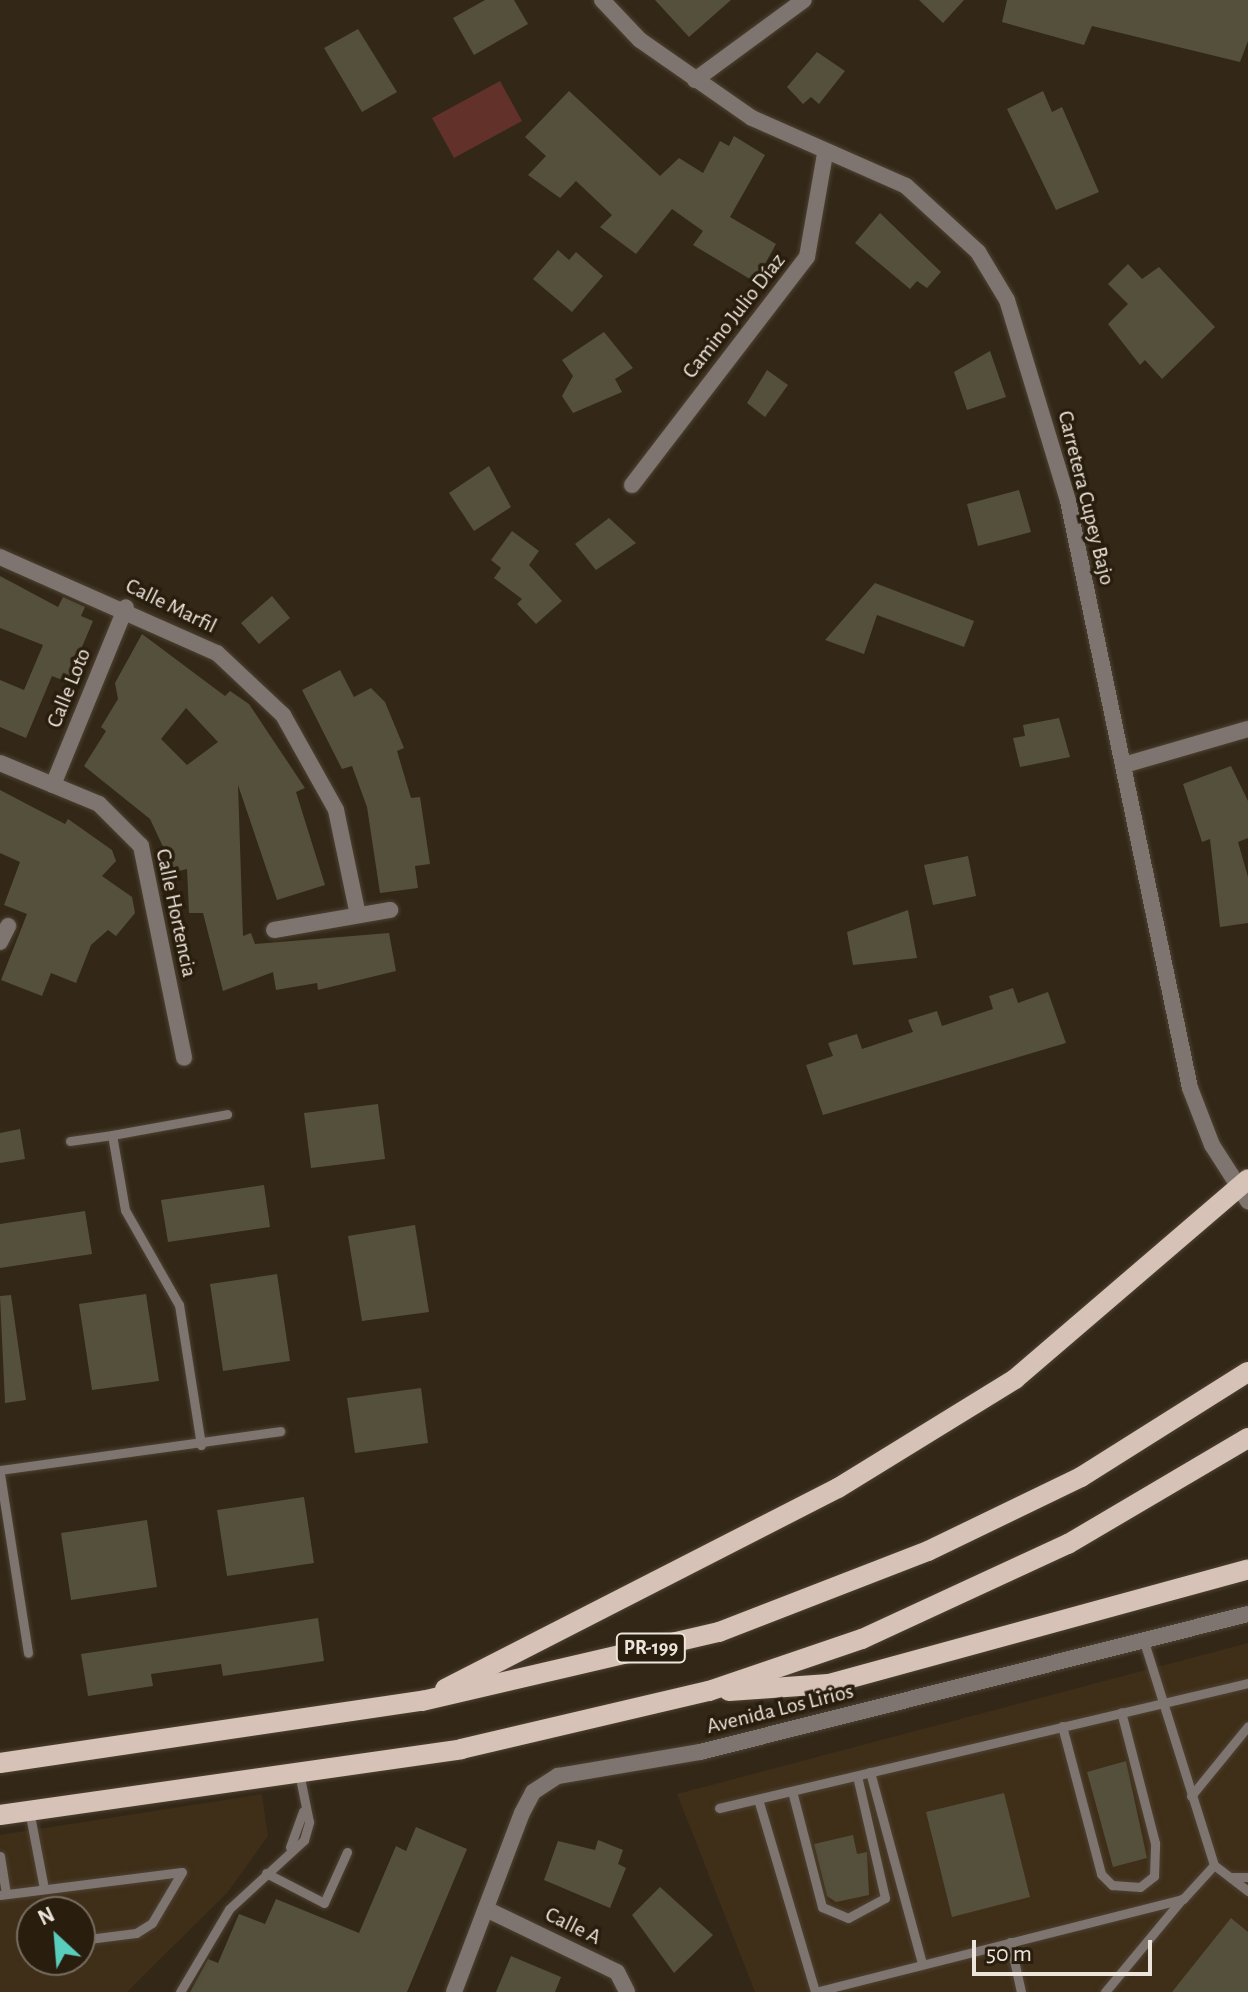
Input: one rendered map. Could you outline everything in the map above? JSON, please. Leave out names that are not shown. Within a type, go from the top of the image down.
[{"type":"main road","points":[[422,1701],[838,1488],[1015,1379],[1244,1189]]},
{"type":"main road","name":"PR-199","points":[[0,1763],[422,1701],[719,1632],[836,1589],[1081,1477],[1248,1372]]},
{"type":"main road","name":"PR-199","points":[[0,1815],[298,1769],[461,1749],[709,1691],[862,1639],[1068,1544],[1248,1438]]},
{"type":"main road","points":[[709,1691],[829,1684],[1248,1569]]},
{"type":"street","name":"Carretera Cupey Bajo","points":[[602,0],[640,40],[695,80],[825,154],[906,186],[943,214],[1007,300],[1068,501],[1190,1088],[1244,1189]]},
{"type":"street","points":[[695,80],[804,0]]},
{"type":"street","name":"Camino Julio Díaz","points":[[632,485],[807,257],[825,154]]},
{"type":"street","name":"Calle Marfil","points":[[0,557],[126,607],[217,653],[283,715],[336,810],[358,915]]},
{"type":"street","name":"Calle Loto","points":[[53,785],[126,607]]},
{"type":"street","points":[[1124,765],[1248,729]]},
{"type":"street","name":"Calle Hortencia","points":[[0,763],[99,804],[141,846],[184,1058]]},
{"type":"street","points":[[274,930],[390,910]]},
{"type":"street","points":[[0,942],[8,926]]},
{"type":"street","name":"Avenida Los Lirios","points":[[454,1992],[488,1910],[522,1813],[533,1792],[558,1776],[700,1752],[1248,1614]]},
{"type":"street","name":"Calle A","points":[[488,1910],[617,1972],[627,1992]]},
{"type":"lane","points":[[70,1141],[227,1114]]},
{"type":"lane","points":[[112,1135],[125,1210],[179,1305],[201,1445]]},
{"type":"lane","points":[[28,1653],[0,1472],[201,1445],[280,1431]]},
{"type":"lane","points":[[1143,1639],[1214,1865],[1248,1891]]},
{"type":"lane","points":[[719,1808],[1248,1683]]},
{"type":"lane","points":[[1062,1726],[1101,1874],[1112,1885],[1140,1887],[1154,1876],[1155,1843],[1121,1712]]},
{"type":"lane","points":[[1191,1796],[1248,1726]]},
{"type":"lane","points":[[180,1992],[229,1909],[307,1830],[298,1769]]},
{"type":"lane","points":[[870,1772],[922,1963]]},
{"type":"lane","points":[[792,1791],[822,1907],[848,1918],[885,1898],[857,1776]]},
{"type":"lane","points":[[758,1799],[815,1992],[1183,1899]]},
{"type":"lane","points":[[29,1810],[44,1889]]},
{"type":"lane","points":[[290,1847],[303,1811]]},
{"type":"lane","points":[[266,1873],[324,1903],[347,1852]]},
{"type":"lane","points":[[0,1856],[3,1894],[182,1872],[152,1923],[136,1933],[96,1938]]},
{"type":"lane","points":[[1105,1992],[1214,1865]]},
{"type":"lane","points":[[1230,1877],[1248,1877]]},
{"type":"lane","points":[[1010,1942],[1021,1992]]},
{"type":"shaded area","points":[[500,81],[522,121],[454,158],[432,118]]},
{"type":"shaded area","points":[[1248,1643],[1248,1992],[755,1992],[677,1794]]},
{"type":"shaded area","points":[[262,1794],[268,1836],[227,1893],[127,1992],[0,1992],[0,1835]]},
{"type":"building","points":[[485,0],[514,0],[528,24],[474,55],[453,18]]},
{"type":"building","points":[[655,0],[731,0],[689,37]]},
{"type":"building","points":[[919,0],[964,0],[943,23]]},
{"type":"building","points":[[1007,0],[1248,0],[1248,41],[1240,62],[1092,26],[1084,45],[1002,22]]},
{"type":"building","points":[[358,29],[397,92],[362,112],[324,48]]},
{"type":"building","points":[[817,52],[845,71],[819,104],[811,97],[803,104],[787,87]]},
{"type":"building","points":[[569,91],[660,176],[679,158],[703,173],[720,141],[729,146],[734,136],[765,155],[730,217],[776,244],[755,282],[693,245],[703,231],[672,209],[636,254],[600,227],[612,215],[576,181],[560,198],[528,175],[546,156],[525,137]]},
{"type":"building","points":[[1043,91],[1052,112],[1062,107],[1099,192],[1056,210],[1007,109]]},
{"type":"building","points":[[880,213],[941,272],[927,288],[917,281],[910,289],[855,243]]},
{"type":"building","points":[[558,250],[569,260],[576,252],[603,276],[572,312],[533,279]]},
{"type":"building","points":[[1128,264],[1142,279],[1159,267],[1215,327],[1162,379],[1145,360],[1140,365],[1108,324],[1128,304],[1108,284]]},
{"type":"building","points":[[604,332],[633,368],[615,379],[622,392],[573,413],[562,396],[573,376],[562,360]]},
{"type":"building","points":[[990,351],[1006,397],[967,410],[954,372]]},
{"type":"building","points":[[767,370],[788,385],[765,417],[747,403]]},
{"type":"building","points":[[489,466],[511,507],[474,531],[449,493]]},
{"type":"building","points":[[1019,490],[1031,532],[978,546],[967,504]]},
{"type":"building","points":[[609,518],[636,543],[596,570],[575,544]]},
{"type":"building","points":[[512,531],[539,551],[529,565],[562,601],[536,624],[517,604],[522,599],[494,578],[501,568],[491,560]]},
{"type":"building","points":[[0,576],[58,607],[63,597],[85,607],[81,616],[93,621],[67,682],[52,676],[26,738],[0,727],[0,680],[24,690],[43,645],[0,628]]},
{"type":"building","points":[[875,583],[974,621],[964,647],[877,615],[864,654],[825,640]]},
{"type":"building","points":[[272,596],[290,618],[259,644],[241,623]]},
{"type":"building","points":[[142,634],[225,696],[230,691],[249,704],[305,788],[296,792],[325,885],[277,900],[238,785],[243,936],[251,933],[255,944],[389,933],[396,971],[318,990],[317,983],[276,990],[273,972],[223,991],[203,913],[189,913],[187,869],[175,872],[150,819],[84,766],[106,731],[101,727],[118,699],[115,683]],"holes":[[[186,708],[218,742],[187,765],[161,739]]]},
{"type":"building","points":[[340,670],[354,697],[371,688],[385,702],[404,748],[397,751],[411,798],[420,797],[430,864],[415,866],[418,888],[380,893],[367,807],[352,766],[342,769],[302,690]]},
{"type":"building","points":[[1059,718],[1070,757],[1020,767],[1013,738],[1025,736],[1023,725]]},
{"type":"building","points":[[1231,766],[1248,801],[1248,838],[1238,842],[1248,877],[1248,923],[1220,927],[1210,839],[1202,842],[1183,784]]},
{"type":"building","points":[[0,790],[65,824],[68,819],[112,850],[116,861],[102,876],[132,897],[135,913],[116,936],[108,930],[91,945],[76,983],[51,973],[42,996],[1,980],[27,914],[4,905],[20,862],[0,853]]},
{"type":"building","points":[[968,856],[976,896],[933,905],[924,865]]},
{"type":"building","points":[[908,910],[917,958],[853,965],[847,932]]},
{"type":"building","points":[[1013,988],[1018,1003],[1048,992],[1066,1043],[823,1115],[806,1065],[833,1056],[828,1043],[857,1034],[862,1049],[913,1032],[908,1020],[937,1011],[942,1026],[993,1009],[989,996]]},
{"type":"building","points":[[378,1104],[385,1159],[311,1168],[304,1113]]},
{"type":"building","points":[[20,1129],[25,1159],[0,1163],[0,1133]]},
{"type":"building","points":[[264,1185],[270,1227],[168,1242],[161,1200]]},
{"type":"building","points":[[85,1211],[92,1254],[0,1268],[0,1224]]},
{"type":"building","points":[[415,1225],[429,1312],[362,1321],[348,1236]]},
{"type":"building","points":[[277,1274],[290,1361],[223,1371],[210,1284]]},
{"type":"building","points":[[146,1294],[159,1381],[92,1390],[79,1304]]},
{"type":"building","points":[[11,1295],[26,1400],[5,1403],[0,1296]]},
{"type":"building","points":[[421,1388],[428,1443],[355,1453],[347,1398]]},
{"type":"building","points":[[304,1497],[314,1563],[227,1576],[217,1510]]},
{"type":"building","points":[[147,1520],[157,1587],[71,1600],[61,1533]]},
{"type":"building","points":[[318,1618],[324,1661],[223,1676],[221,1664],[151,1674],[153,1686],[88,1696],[81,1654]]},
{"type":"building","points":[[1126,1761],[1147,1858],[1113,1867],[1087,1772]]},
{"type":"building","points":[[1004,1793],[1030,1897],[952,1917],[926,1812]]},
{"type":"building","points":[[416,1827],[467,1849],[407,1992],[190,1992],[208,1959],[218,1963],[239,1914],[265,1924],[276,1899],[359,1933],[396,1846],[406,1851]]},
{"type":"building","points":[[853,1835],[857,1854],[867,1852],[869,1895],[836,1902],[827,1896],[814,1844]]},
{"type":"building","points":[[598,1840],[623,1850],[618,1864],[626,1868],[610,1908],[544,1880],[558,1841],[595,1850]]},
{"type":"building","points":[[660,1887],[713,1935],[674,1973],[632,1915]]},
{"type":"building","points":[[1231,1918],[1248,1932],[1248,1992],[1172,1992]]},
{"type":"building","points":[[511,1956],[561,1977],[555,1992],[496,1992]]}]
